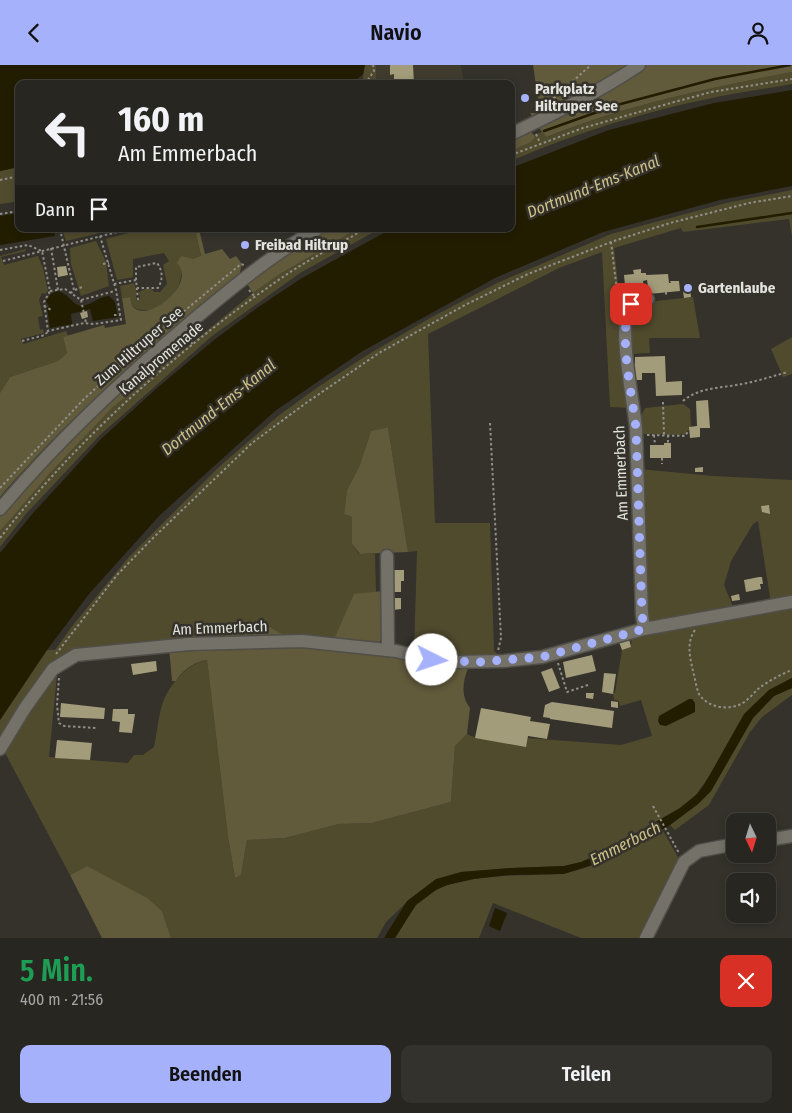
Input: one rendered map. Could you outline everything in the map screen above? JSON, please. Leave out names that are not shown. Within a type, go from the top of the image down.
[{"type":"street","points":[[515,132],[579,100],[639,65]]},
{"type":"street","name":"Zum Hiltruper See","points":[[0,509],[72,429],[150,356],[266,260],[312,232]]},
{"type":"street","points":[[627,317],[631,304],[635,301],[648,299]]},
{"type":"street","name":"Am Emmerbach","points":[[627,317],[626,337],[636,435],[644,629]]},
{"type":"street","points":[[387,556],[388,650]]},
{"type":"street","name":"Am Emmerbach","points":[[0,749],[25,708],[55,668],[76,655],[189,644],[302,641],[388,650],[432,660],[452,662],[492,661],[555,654],[644,629],[792,602]]},
{"type":"street","points":[[776,839],[792,836]]},
{"type":"street","points":[[646,938],[684,862],[699,851],[726,846]]},
{"type":"path","points":[[368,80],[374,71],[373,65]]},
{"type":"path","points":[[540,108],[591,65]]},
{"type":"path","points":[[515,154],[583,128],[711,92],[792,79]]},
{"type":"path","points":[[0,180],[15,178]]},
{"type":"path","points":[[96,728],[64,726],[59,723],[57,705],[59,679],[55,668],[50,663],[117,575],[252,443],[378,353],[465,305],[528,274],[611,242],[679,221],[749,203],[792,196]]},
{"type":"path","points":[[0,214],[15,212]]},
{"type":"path","points":[[61,232],[74,290]]},
{"type":"path","points":[[3,261],[115,232]]},
{"type":"path","name":"Kanalpromenade","points":[[0,538],[56,474],[116,411],[193,345],[282,278],[360,232]]},
{"type":"path","points":[[22,341],[44,335],[48,331],[70,329],[84,323],[94,324],[121,320],[116,290],[100,236]]},
{"type":"path","points":[[611,242],[620,318],[627,317]]},
{"type":"path","points":[[0,250],[28,245],[42,251]]},
{"type":"path","points":[[51,249],[58,290]]},
{"type":"path","points":[[42,251],[50,291],[44,302],[48,331]]},
{"type":"path","points":[[69,263],[75,262]]},
{"type":"path","points":[[103,264],[109,263]]},
{"type":"path","points":[[137,288],[158,288],[162,282],[160,267],[157,263],[136,267],[136,280],[138,300]]},
{"type":"path","points":[[114,284],[136,280]]},
{"type":"path","points":[[70,293],[82,287]]},
{"type":"path","points":[[50,291],[65,289],[81,301],[87,322]]},
{"type":"path","points":[[81,301],[116,290]]},
{"type":"path","points":[[250,291],[255,297]]},
{"type":"path","points":[[666,292],[666,297]]},
{"type":"path","points":[[44,306],[51,309]]},
{"type":"path","points":[[80,315],[84,313]]},
{"type":"path","points":[[114,315],[120,315]]},
{"type":"path","points":[[683,401],[689,395],[698,391],[743,384],[788,371]]},
{"type":"path","points":[[663,402],[664,435]]},
{"type":"path","points":[[490,423],[501,638],[499,648],[492,661]]},
{"type":"path","points":[[636,435],[685,436],[689,431]]},
{"type":"path","points":[[654,435],[655,445]]},
{"type":"path","points":[[668,435],[668,443]]},
{"type":"path","points":[[662,458],[662,464]]},
{"type":"path","points":[[703,629],[694,630],[691,635],[689,654],[699,693],[704,700],[716,707],[728,708],[741,704],[760,688],[780,675],[792,671]]},
{"type":"path","points":[[555,654],[567,692],[588,685]]},
{"type":"path","points":[[653,806],[684,862]]},
{"type":"shaded area","points":[[365,65],[376,65],[376,80],[363,80]]},
{"type":"shaded area","points":[[376,65],[461,65],[463,80],[376,80]]},
{"type":"shaded area","points":[[533,65],[792,65],[792,72],[699,91],[637,107],[547,137],[530,113],[540,113]]},
{"type":"shaded area","points":[[792,72],[792,84],[722,96],[635,117],[585,132],[515,159],[515,149],[531,142],[535,138],[534,135],[542,132],[548,137],[607,116],[730,84]]},
{"type":"shaded area","points":[[530,131],[535,138],[531,142],[515,149],[515,138]]},
{"type":"shaded area","points":[[15,168],[15,202],[0,204],[0,171]]},
{"type":"shaded area","points":[[792,190],[792,237],[789,219],[683,232],[681,228],[614,248],[632,408],[610,407],[602,252],[559,268],[428,334],[435,523],[490,523],[494,651],[503,658],[480,660],[414,654],[417,551],[408,552],[388,427],[371,431],[359,467],[347,490],[344,514],[352,517],[352,544],[359,554],[375,554],[376,592],[354,595],[333,641],[195,639],[73,654],[57,674],[49,757],[128,763],[134,755],[143,755],[154,747],[162,705],[174,683],[192,666],[207,660],[228,837],[235,878],[241,875],[247,840],[285,838],[339,824],[372,823],[451,802],[455,746],[467,734],[476,738],[527,738],[621,745],[652,736],[641,700],[620,706],[619,701],[614,700],[613,693],[615,693],[622,650],[631,647],[632,635],[792,605],[792,678],[769,690],[696,795],[680,808],[604,852],[581,862],[564,866],[461,872],[408,901],[386,922],[377,938],[171,938],[162,911],[87,866],[70,875],[4,751],[0,757],[0,720],[47,650],[55,650],[129,557],[220,466],[278,416],[318,387],[430,318],[497,283],[611,234],[726,203]]},
{"type":"shaded area","points":[[63,232],[104,232],[66,241]]},
{"type":"shaded area","points":[[132,232],[196,232],[201,257],[193,259],[181,267],[181,275],[176,290],[165,303],[151,310],[137,309],[133,306],[130,297],[122,298],[120,286],[134,283],[136,300],[140,299],[139,292],[145,289],[160,292],[167,284],[163,265],[169,261],[164,253],[133,259],[133,277],[117,280],[106,239]]},
{"type":"shaded area","points":[[196,232],[200,232],[205,254],[222,249],[230,259],[236,256],[242,264],[239,276],[134,363],[84,409],[36,457],[0,497],[0,393],[10,377],[58,361],[67,353],[63,337],[104,325],[105,328],[126,324],[122,298],[130,297],[132,305],[138,310],[157,307],[167,300],[181,282],[182,272],[177,263],[181,256],[193,259],[201,256]]},
{"type":"shaded area","points":[[324,232],[352,232],[280,274],[253,293],[246,282],[303,243]]},
{"type":"shaded area","points":[[352,232],[374,232],[300,273],[212,336],[100,435],[26,514],[0,547],[0,531],[10,518],[112,408],[253,293],[280,274]]},
{"type":"shaded area","points":[[96,241],[106,262],[109,286],[81,296],[71,264],[70,248]]},
{"type":"shaded area","points":[[26,249],[26,251],[1,257],[4,265],[38,256],[43,268],[48,291],[45,294],[42,293],[39,300],[43,316],[38,317],[40,330],[43,329],[44,333],[21,339],[23,344],[66,331],[68,336],[63,337],[67,353],[58,361],[10,377],[0,393],[0,256]]},
{"type":"shaded area","points":[[693,297],[700,338],[649,338],[650,353],[629,354],[633,308],[648,302]]},
{"type":"shaded area","points":[[184,333],[187,338],[184,349],[112,408],[50,473],[0,531],[0,515],[74,431]]},
{"type":"shaded area","points":[[792,337],[792,374],[783,377],[771,349]]},
{"type":"shaded area","points":[[683,404],[690,409],[691,427],[684,435],[682,435],[682,432],[681,435],[642,434],[641,416],[645,408]]},
{"type":"shaded area","points":[[388,427],[408,552],[360,554],[352,544],[352,517],[344,514],[347,490],[359,467],[371,431]]},
{"type":"shaded area","points":[[639,469],[713,476],[792,480],[792,599],[771,603],[758,521],[753,524],[731,561],[724,585],[734,609],[650,622],[645,617]]},
{"type":"shaded area","points":[[382,591],[383,638],[377,644],[333,641],[354,594]]},
{"type":"shaded area","points":[[264,624],[301,645],[469,665],[463,687],[465,698],[470,708],[467,734],[455,746],[451,802],[372,823],[339,824],[285,838],[247,840],[241,875],[235,878],[228,837],[207,660],[194,664],[185,670],[176,681],[172,681],[169,648],[195,640],[201,633]]},
{"type":"shaded area","points":[[792,688],[792,695],[762,717],[750,732],[709,805],[675,830],[670,825],[698,804],[711,791],[753,718],[774,696]]},
{"type":"shaded area","points":[[662,829],[680,861],[643,938],[581,938],[493,903],[479,938],[395,938],[415,905],[426,895],[439,888],[471,879],[557,874],[578,870],[603,861]]},
{"type":"shaded area","points":[[87,866],[147,898],[162,911],[171,938],[102,938],[70,875]]},
{"type":"water","points":[[0,65],[365,65],[363,74],[356,80],[15,80],[15,168],[0,171]]},
{"type":"water","name":"Dortmund-Ems-Kanal","points":[[792,90],[792,186],[720,200],[603,232],[495,278],[361,352],[275,411],[160,515],[89,594],[47,650],[0,720],[0,553],[34,512],[101,439],[157,388],[214,340],[257,308],[302,278],[386,232],[515,232],[515,166],[609,130],[714,103]]},
{"type":"water","points":[[15,214],[15,232],[54,232],[55,236],[0,245],[0,216]]},
{"type":"water","points":[[57,291],[65,294],[76,304],[82,306],[109,296],[115,302],[118,317],[93,321],[90,309],[71,314],[72,324],[50,328],[47,308],[49,306],[46,301],[51,294]]},
{"type":"water","name":"Emmerbach","points":[[792,678],[792,688],[774,696],[753,718],[711,791],[698,804],[670,825],[607,860],[564,874],[509,875],[474,879],[447,885],[436,890],[416,905],[395,938],[384,938],[407,901],[436,879],[461,872],[564,866],[581,862],[604,852],[680,808],[696,795],[704,785],[744,714],[769,690]]},
{"type":"water","points":[[692,699],[695,703],[695,712],[666,726],[660,725],[658,721],[659,716]]},
{"type":"water","points":[[495,908],[507,913],[500,931],[489,926]]},
{"type":"building","points":[[390,65],[413,65],[414,80],[394,80],[394,74],[390,75]]},
{"type":"building","points":[[66,266],[68,275],[58,277],[57,267]]},
{"type":"building","points":[[641,269],[641,273],[646,273],[646,275],[668,274],[669,283],[671,283],[670,281],[679,281],[680,291],[649,294],[647,280],[643,281],[644,289],[630,291],[630,285],[626,286],[627,294],[619,295],[618,283],[620,283],[620,286],[625,285],[624,275],[634,274],[633,270]]},
{"type":"building","points":[[690,285],[691,297],[684,298],[683,291],[685,291],[685,286]]},
{"type":"building","points":[[87,311],[88,317],[82,319],[80,313]]},
{"type":"building","points":[[665,356],[666,382],[682,381],[682,395],[656,396],[655,373],[642,373],[642,380],[633,380],[632,364],[635,364],[635,357]]},
{"type":"building","points":[[708,400],[710,428],[700,428],[700,437],[690,438],[689,427],[697,426],[696,401]]},
{"type":"building","points":[[664,443],[671,443],[671,458],[650,458],[650,445],[664,445]]},
{"type":"building","points":[[703,467],[703,472],[695,472],[695,468]]},
{"type":"building","points":[[769,505],[770,514],[762,512],[761,506]]},
{"type":"building","points":[[392,570],[404,570],[401,592],[393,592]]},
{"type":"building","points":[[762,577],[763,584],[760,584],[761,589],[746,592],[744,580]]},
{"type":"building","points":[[739,594],[740,600],[732,601],[731,596]]},
{"type":"building","points":[[393,598],[401,598],[401,609],[393,610]]},
{"type":"building","points":[[629,639],[631,647],[622,650],[619,642]]},
{"type":"building","points":[[592,655],[596,671],[566,678],[563,662]]},
{"type":"building","points":[[156,661],[157,671],[133,675],[131,664]]},
{"type":"building","points":[[552,668],[560,688],[549,692],[541,672]]},
{"type":"building","points":[[604,673],[616,674],[613,694],[602,692]]},
{"type":"building","points":[[586,693],[594,693],[593,699],[586,698]]},
{"type":"building","points":[[611,701],[618,702],[618,708],[611,707]]},
{"type":"building","points":[[552,702],[614,711],[612,728],[543,717],[545,705]]},
{"type":"building","points":[[61,703],[105,708],[104,719],[60,717]]},
{"type":"building","points":[[481,708],[531,717],[530,721],[550,724],[547,739],[528,736],[526,747],[475,738]]},
{"type":"building","points":[[113,709],[128,709],[128,714],[135,714],[132,733],[119,732],[120,722],[112,721]]},
{"type":"building","points":[[57,740],[92,743],[90,760],[55,758]]},
{"type":"waterway","points":[[544,131],[617,105],[715,79],[790,65]]},
{"type":"waterway","points":[[697,227],[792,213]]},
{"type":"place","name":"Parkplatz Hiltruper See","points":[[525,98]]},
{"type":"place","name":"Freibad Hiltrup","points":[[245,245]]},
{"type":"place","name":"Gartenlaube","points":[[688,288]]},
{"type":"route","points":[[432,660],[479,662],[542,657],[644,629],[636,429],[626,337],[627,317],[631,304]]}]
